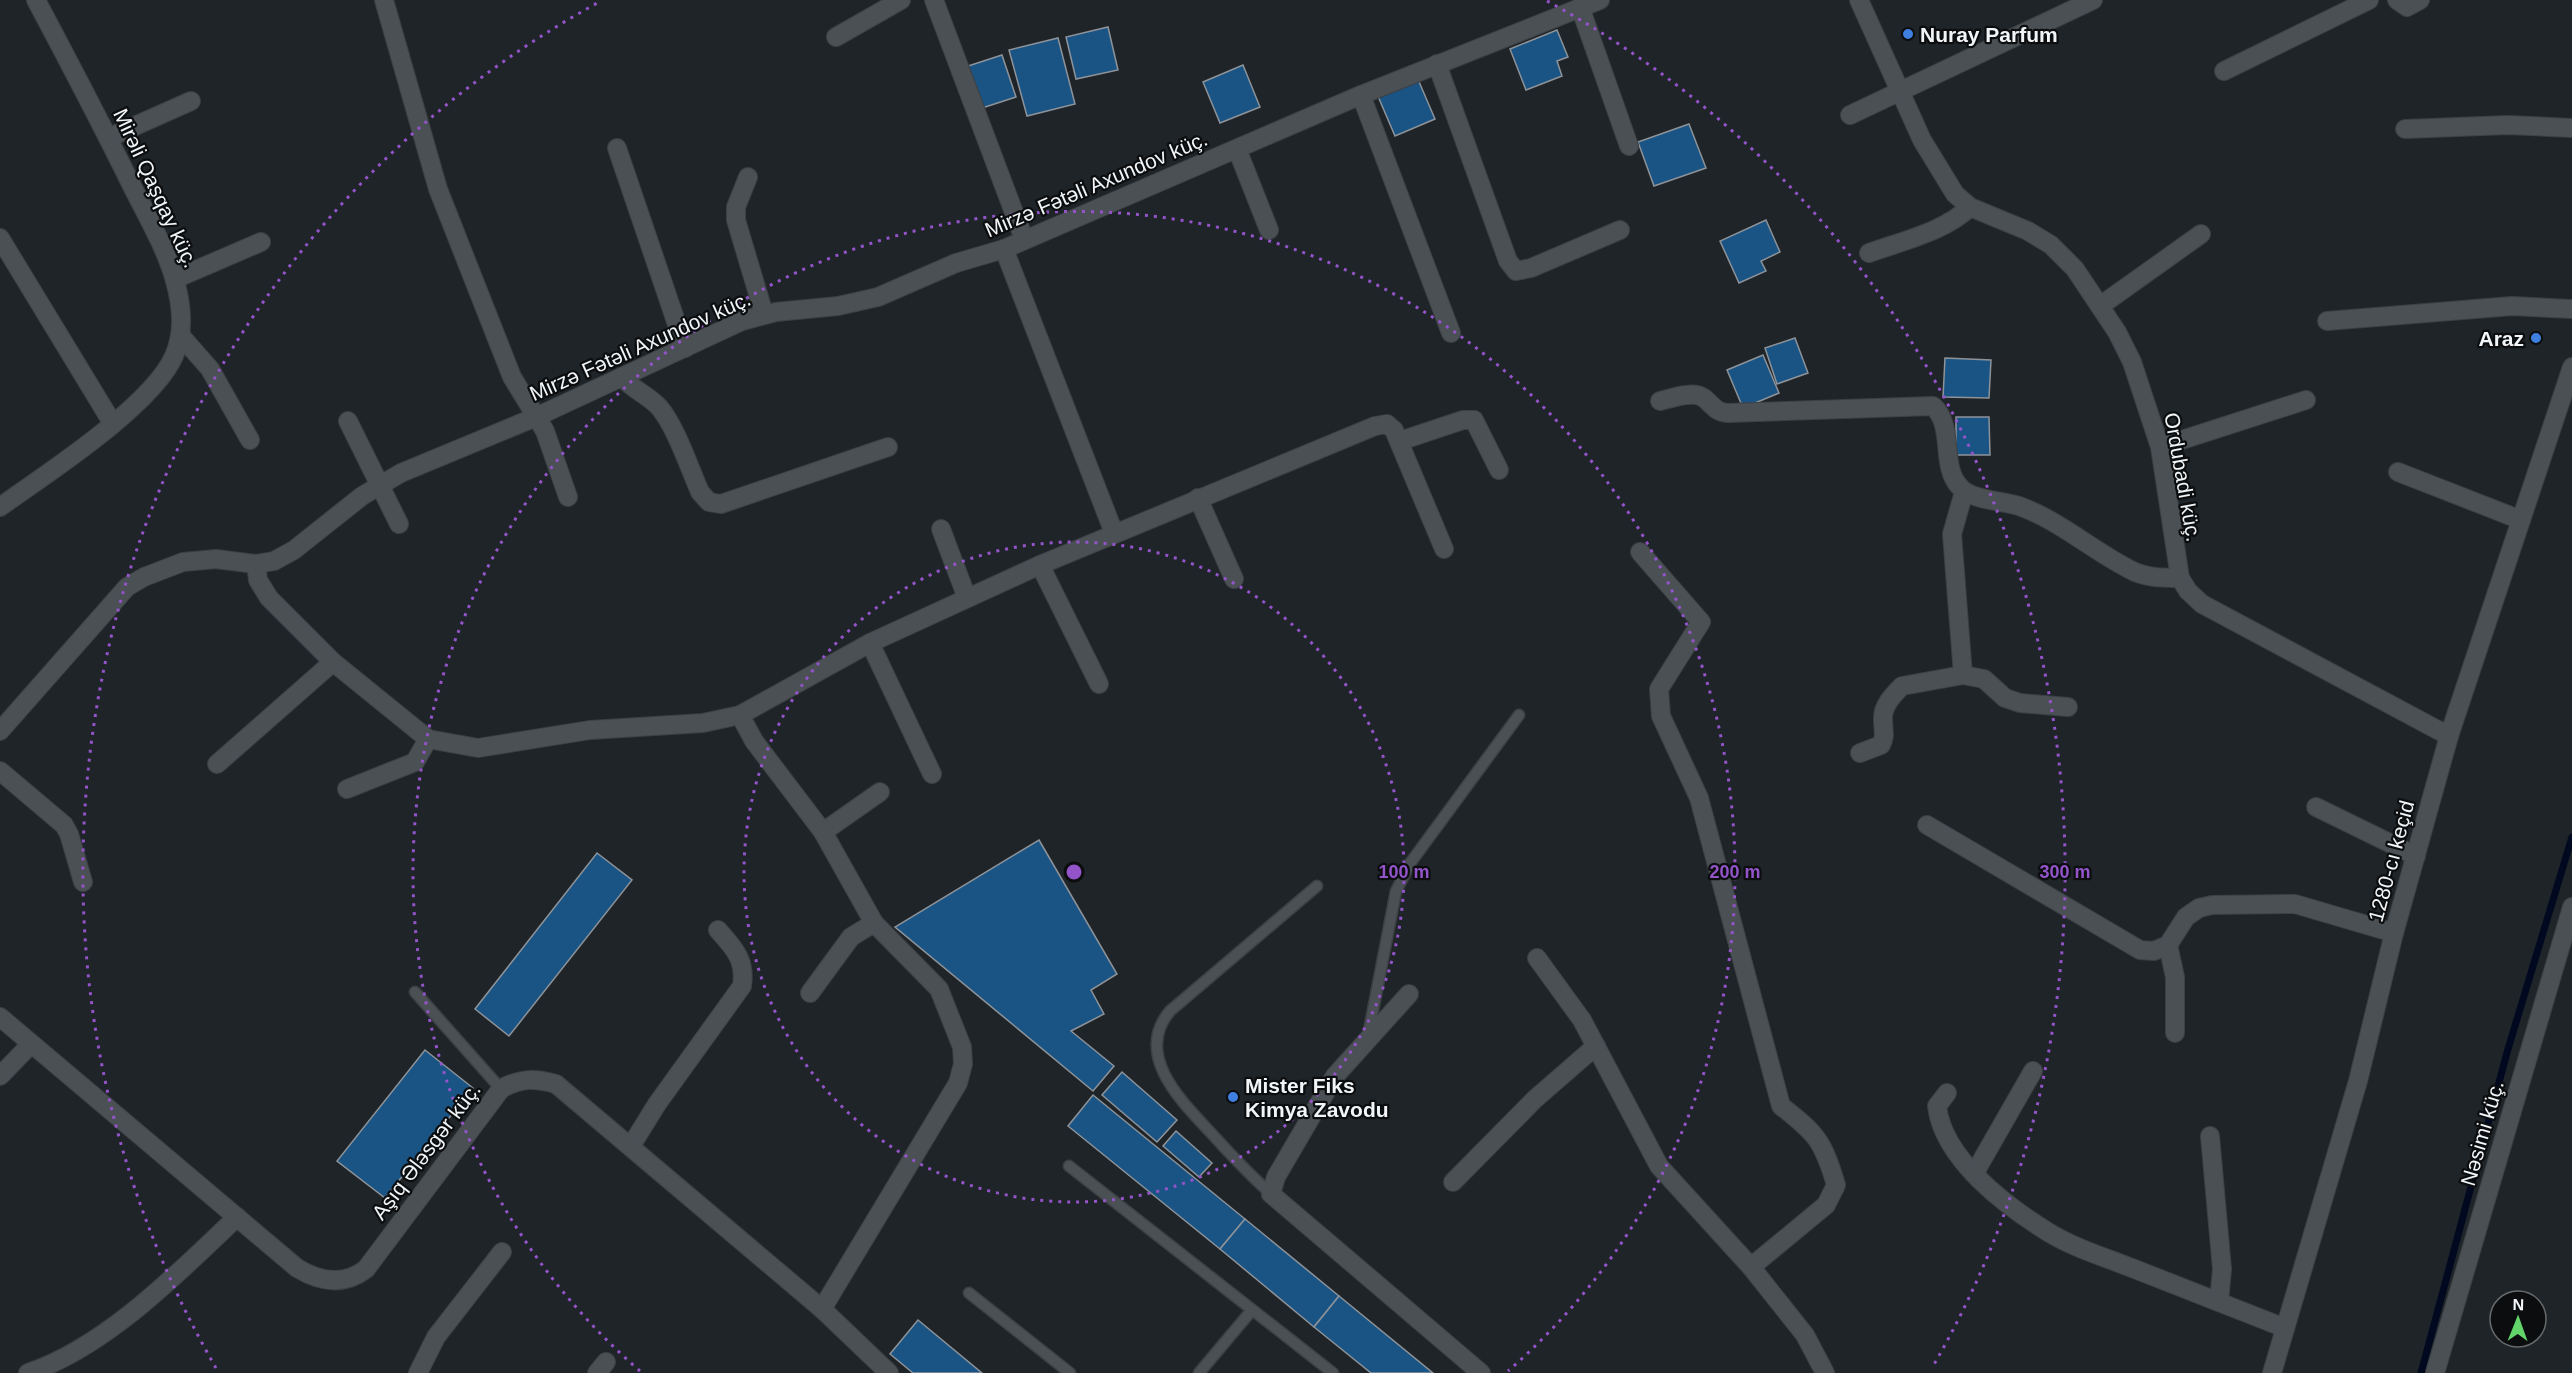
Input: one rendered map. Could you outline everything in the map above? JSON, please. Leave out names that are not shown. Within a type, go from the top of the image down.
[{"type":"street","name":"Mirəli Qaşqay küç.","points":[[0,507],[113,424],[162,376],[174,357],[181,336],[181,310],[174,279],[108,138],[36,0]]},
{"type":"street","points":[[384,0],[438,189],[512,377],[545,431],[568,496]]},
{"type":"street","points":[[836,37],[901,0]]},
{"type":"street","points":[[934,0],[1024,239]]},
{"type":"street","name":"Mirzə Fətəli Axundov küç.","points":[[0,731],[127,587],[144,577],[183,562],[216,559],[256,564],[274,561],[294,550],[362,496],[401,473],[536,417],[764,314],[838,306],[878,297],[956,263],[1004,249],[1361,95],[1600,0]]},
{"type":"street","name":"Ordubadi küç.","points":[[1859,0],[1899,90],[1945,180],[1970,207],[2028,231],[2051,245],[2075,269],[2100,306],[2132,362],[2160,447],[2180,578]]},
{"type":"street","points":[[1850,115],[2093,0]]},
{"type":"street","points":[[2224,70],[2369,0]]},
{"type":"street","points":[[2397,0],[2407,7],[2420,0]]},
{"type":"street","points":[[1580,7],[1629,146]]},
{"type":"street","points":[[1437,64],[1508,261],[1516,271],[1531,268],[1620,230]]},
{"type":"street","points":[[1361,95],[1451,333]]},
{"type":"street","points":[[108,138],[191,101]]},
{"type":"street","points":[[2405,129],[2508,125],[2572,128]]},
{"type":"street","points":[[616,148],[685,348]]},
{"type":"street","points":[[1237,149],[1269,230]]},
{"type":"street","points":[[748,177],[736,207],[736,220],[764,314]]},
{"type":"street","points":[[1869,253],[1943,226],[1960,217],[1970,207]]},
{"type":"street","points":[[2100,306],[2201,234]]},
{"type":"street","points":[[0,238],[113,424]]},
{"type":"street","points":[[174,279],[261,242]]},
{"type":"street","points":[[1004,249],[1114,533]]},
{"type":"street","points":[[2327,321],[2512,306],[2572,309]]},
{"type":"street","points":[[181,336],[210,369],[250,440]]},
{"type":"street","name":"1280-cı keçid","points":[[2272,1373],[2361,1070],[2394,933],[2449,736],[2572,367]]},
{"type":"street","points":[[622,377],[632,389],[658,405],[700,492],[709,502],[721,504],[888,447]]},
{"type":"street","points":[[1660,401],[1690,395],[1702,396],[1718,412],[1728,413],[1917,404],[1933,406],[1941,413],[1953,477],[1964,492],[2018,505],[2044,517],[2136,572],[2159,578],[2180,578],[2188,591],[2202,604],[2449,736]]},
{"type":"street","points":[[2160,447],[2306,400]]},
{"type":"street","points":[[1400,441],[1463,420],[1474,420],[1499,470]]},
{"type":"street","points":[[348,421],[399,524]]},
{"type":"street","points":[[256,564],[258,580],[269,598],[333,662],[428,739],[478,748],[590,730],[703,723],[740,715],[870,643],[966,598],[1114,533],[1375,426],[1387,424],[1400,441],[1444,549]]},
{"type":"street","points":[[2398,472],[2521,520]]},
{"type":"street","points":[[1963,675],[1952,534],[1964,492]]},
{"type":"street","points":[[1198,498],[1234,579]]},
{"type":"street","points":[[940,530],[966,598]]},
{"type":"street","points":[[1640,552],[1701,622],[1659,689],[1661,716],[1699,798],[1781,1106],[1813,1131],[1829,1162],[1836,1185],[1826,1205],[1751,1268]]},
{"type":"street","points":[[1040,565],[1099,684]]},
{"type":"street","points":[[870,643],[932,774]]},
{"type":"street","points":[[217,764],[333,662]]},
{"type":"street","points":[[1860,753],[1881,745],[1886,736],[1882,719],[1885,707],[1902,686],[1963,675],[1984,679],[2005,698],[2020,703],[2068,706]]},
{"type":"street","points":[[740,715],[754,741],[823,832],[874,923],[939,990],[962,1047],[963,1064],[958,1083],[822,1309]]},
{"type":"street","points":[[347,789],[415,762],[428,739]]},
{"type":"street","points":[[0,771],[64,825],[69,834],[83,882]]},
{"type":"street","points":[[823,832],[880,792]]},
{"type":"street","points":[[2316,807],[2416,856]]},
{"type":"street","points":[[1928,825],[2140,950],[2154,951],[2168,945],[2186,917],[2199,908],[2212,905],[2295,904],[2394,933]]},
{"type":"street","name":"Nəsimi küç.","points":[[2435,1373],[2572,907]]},
{"type":"street","points":[[810,993],[851,937],[874,923]]},
{"type":"street","points":[[631,1146],[657,1104],[742,986],[743,963],[736,950],[718,930]]},
{"type":"street","points":[[2168,945],[2175,977],[2175,1033]]},
{"type":"street","points":[[1537,958],[1582,1020],[1659,1166],[1751,1268],[1805,1335],[1825,1373]]},
{"type":"street","points":[[1408,994],[1367,1039],[1323,1094],[1276,1177],[1271,1194],[1481,1373]]},
{"type":"street","name":"Aşıq Ələsgər küç.","points":[[0,1017],[297,1268],[313,1278],[329,1281],[357,1276],[366,1269],[501,1089],[514,1082],[530,1079],[556,1084],[822,1309],[888,1373]]},
{"type":"street","points":[[0,1077],[31,1044]]},
{"type":"street","points":[[1453,1182],[1535,1099],[1596,1046]]},
{"type":"street","points":[[1974,1174],[2033,1071]]},
{"type":"street","points":[[1947,1093],[1937,1106],[1938,1119],[1958,1154],[1974,1174],[2015,1210],[2067,1242],[2285,1328]]},
{"type":"street","points":[[2210,1136],[2222,1269],[2219,1302]]},
{"type":"street","points":[[28,1373],[70,1356],[88,1345],[179,1272],[237,1217]]},
{"type":"street","points":[[418,1373],[436,1337],[502,1251]]},
{"type":"lane","points":[[1367,1039],[1396,891],[1411,862],[1519,715]]},
{"type":"lane","points":[[1271,1194],[1174,1094],[1162,1070],[1157,1046],[1160,1023],[1170,1011],[1317,886]]},
{"type":"lane","points":[[415,992],[501,1089]]},
{"type":"lane","points":[[1069,1166],[1333,1373]]},
{"type":"lane","points":[[969,1293],[1070,1373]]},
{"type":"lane","points":[[1198,1373],[1252,1310]]},
{"type":"building","points":[[1108,27],[1118,70],[1076,79],[1066,37]]},
{"type":"building","points":[[1557,30],[1568,57],[1557,61],[1562,76],[1526,90],[1510,49]]},
{"type":"building","points":[[1058,38],[1075,104],[1027,116],[1009,50]]},
{"type":"building","points":[[1002,55],[1016,97],[979,109],[965,67]]},
{"type":"building","points":[[1243,65],[1260,107],[1220,123],[1203,82]]},
{"type":"building","points":[[1417,77],[1435,119],[1395,136],[1377,94]]},
{"type":"building","points":[[1689,124],[1706,168],[1654,186],[1638,142]]},
{"type":"building","points":[[1766,220],[1780,252],[1761,261],[1766,271],[1739,283],[1720,241]]},
{"type":"building","points":[[1795,338],[1808,373],[1777,384],[1765,348]]},
{"type":"building","points":[[1763,355],[1779,393],[1743,408],[1727,370]]},
{"type":"building","points":[[1945,358],[1991,360],[1989,398],[1943,397]]},
{"type":"building","points":[[1956,417],[1989,417],[1990,455],[1956,455]]},
{"type":"building","points":[[1039,840],[1117,974],[1091,990],[1104,1014],[1071,1031],[1114,1066],[1093,1091],[895,927]]},
{"type":"building","points":[[597,853],[632,880],[509,1036],[475,1009]]},
{"type":"building","points":[[425,1050],[473,1088],[385,1198],[337,1161]]},
{"type":"building","points":[[1122,1072],[1177,1120],[1157,1142],[1102,1095]]},
{"type":"building","points":[[1093,1095],[1245,1219],[1220,1249],[1068,1126]]},
{"type":"building","points":[[1176,1131],[1212,1163],[1199,1177],[1163,1146]]},
{"type":"building","points":[[1245,1219],[1339,1296],[1314,1327],[1220,1249]]},
{"type":"building","points":[[1339,1296],[1433,1373],[1371,1373],[1314,1327]]},
{"type":"building","points":[[918,1320],[982,1373],[913,1373],[890,1354]]},
{"type":"waterway","points":[[2421,1373],[2508,1049],[2572,837]]},
{"type":"place","name":"Nuray Parfum","points":[[1908,34]]},
{"type":"place","name":"Araz","points":[[2536,338]]},
{"type":"place","name":"Mister Fiks Kimya Zavodu","points":[[1233,1097]]}]
